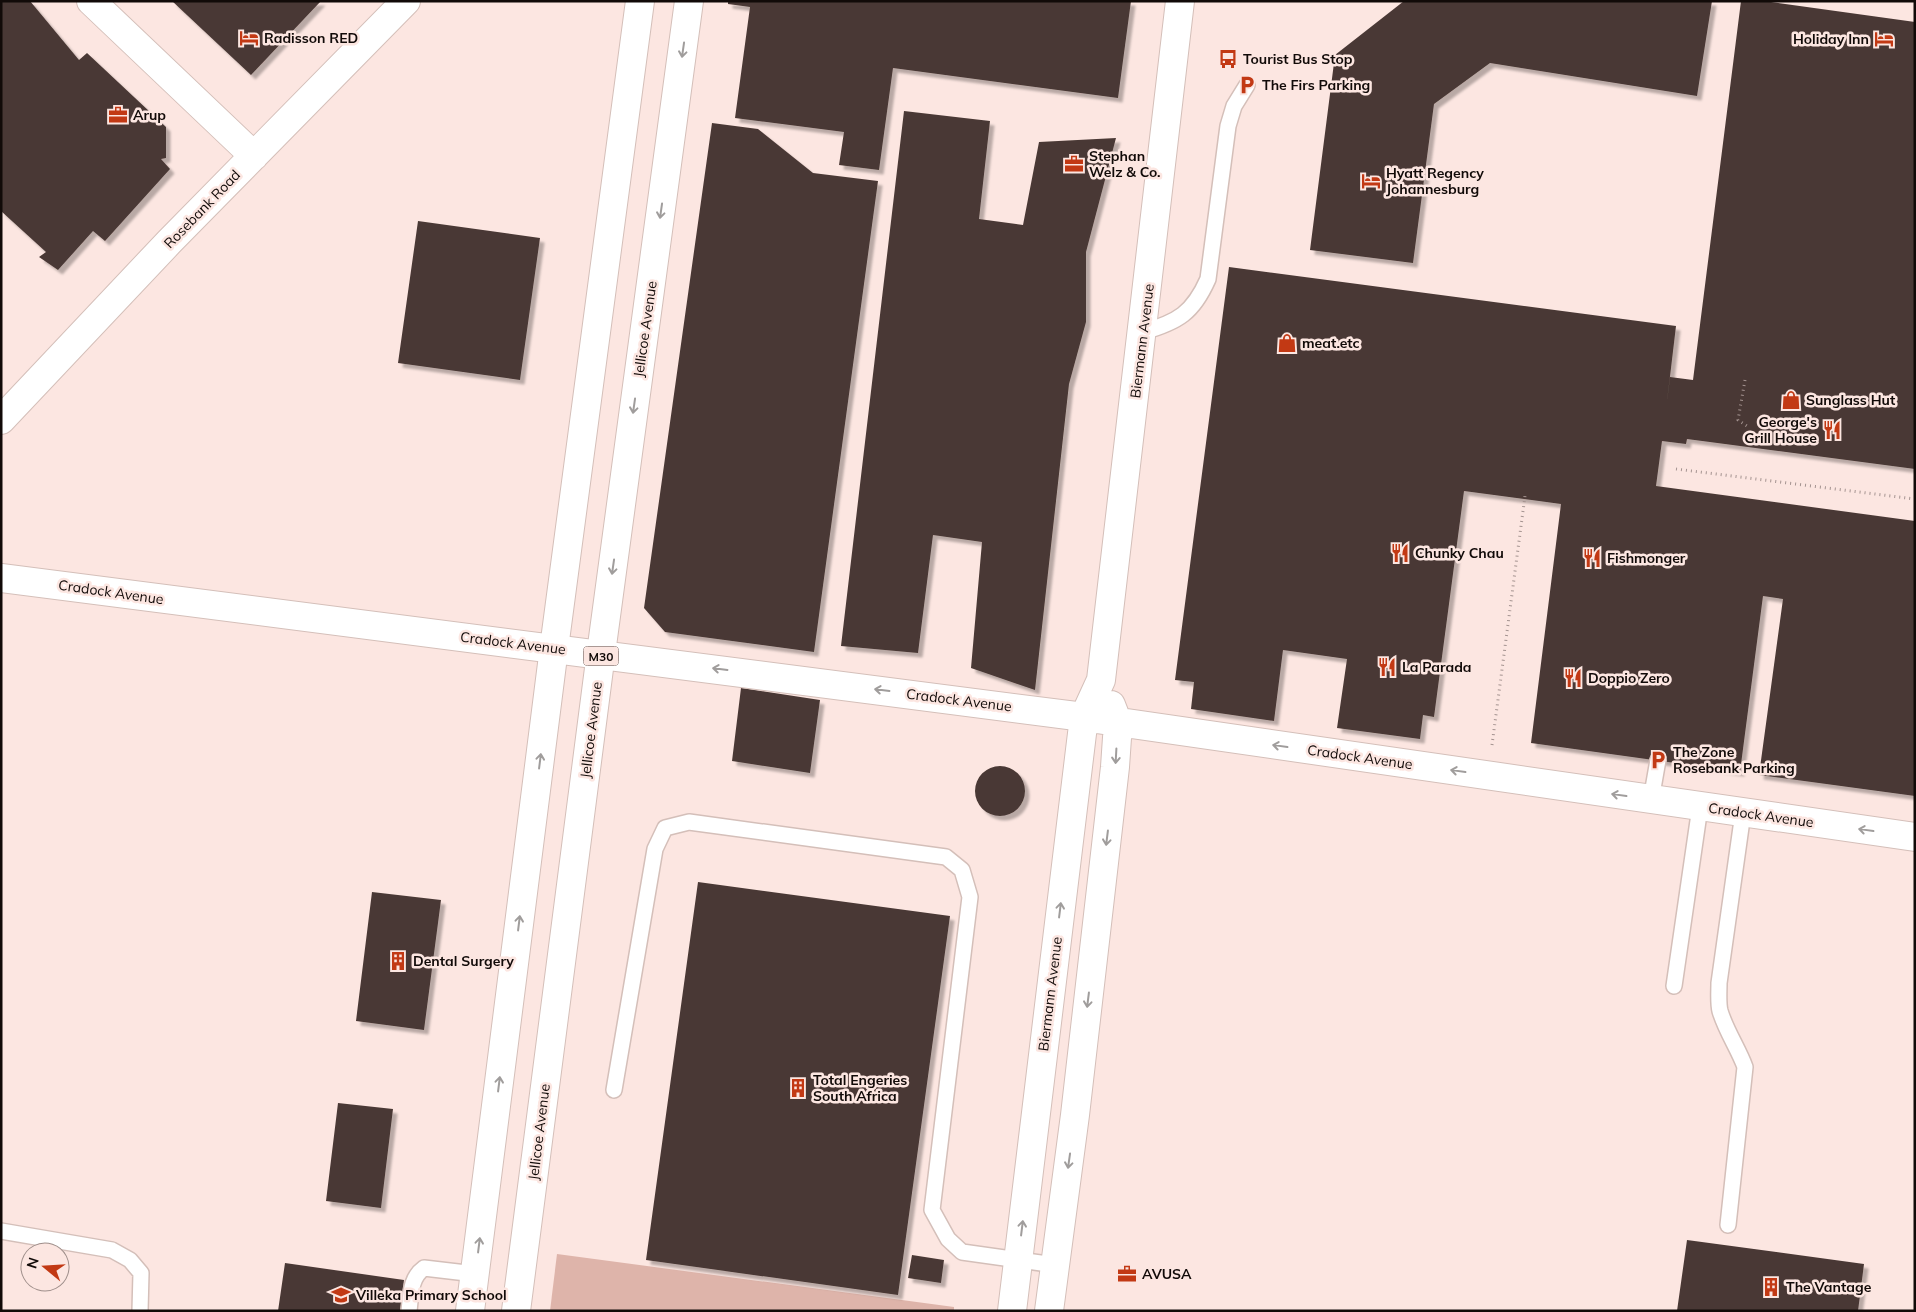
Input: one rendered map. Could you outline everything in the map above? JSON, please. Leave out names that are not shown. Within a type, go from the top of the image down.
[{"type":"street","points":[[91,1],[254,156]]},
{"type":"street","name":"Rosebank Road","points":[[1,420],[169,242],[406,1]]},
{"type":"street","points":[[470,1311],[554,648],[640,1]]},
{"type":"street","name":"Jellicoe Avenue","points":[[516,1311],[601,653],[690,1]]},
{"type":"street","name":"Biermann Avenue","points":[[1012,1311],[1084,717],[1101,680],[1143,332],[1180,1]]},
{"type":"street","name":"Cradock Avenue","points":[[1,578],[601,653],[1084,717],[1915,837]]},
{"type":"street","name":"Biermann Avenue","points":[[1049,1311],[1075,1115],[1115,767],[1118,723],[1101,680]]},
{"type":"street","points":[[1036,1111],[1075,1115]]},
{"type":"lane","points":[[1143,332],[1165,326],[1189,311],[1200,297],[1208,279],[1228,126],[1234,106],[1247,85]]},
{"type":"lane","points":[[1651,800],[1658,760]]},
{"type":"lane","points":[[1674,986],[1700,807]]},
{"type":"lane","points":[[1728,1225],[1745,1067],[1720,1009],[1719,983],[1743,813]]},
{"type":"lane","points":[[614,1090],[655,849],[666,828],[689,822],[946,857],[962,870],[970,897],[932,1210],[948,1239],[962,1252],[1055,1265]]},
{"type":"lane","points":[[1,1231],[112,1250],[130,1260],[141,1274],[140,1311]]},
{"type":"lane","points":[[409,1311],[413,1283],[419,1272],[424,1268],[475,1274]]},
{"type":"path","points":[[1745,380],[1738,420],[1747,426]]},
{"type":"path","points":[[1676,469],[1915,498]]},
{"type":"path","points":[[1488,776],[1525,496]]},
{"type":"shaded area","points":[[557,1254],[954,1307],[954,1311],[550,1311]]},
{"type":"building","points":[[1,1],[30,1],[79,60],[87,53],[166,127],[166,158],[161,159],[170,169],[105,241],[93,231],[58,270],[39,257],[46,252],[1,211]]},
{"type":"building","name":"Radisson RED","points":[[172,1],[321,1],[251,75]]},
{"type":"building","points":[[728,1],[1131,1],[1118,98],[893,68],[879,170],[839,165],[844,132],[735,118],[750,7],[728,4]]},
{"type":"building","name":"Hyatt Regency Johannesburg","points":[[1404,1],[1712,1],[1697,96],[1490,63],[1434,104],[1413,263],[1310,250],[1335,55]]},
{"type":"building","points":[[1741,1],[1764,1],[1915,22],[1915,469],[1687,439],[1686,444],[1662,441],[1656,486],[1915,521],[1915,796],[1759,775],[1783,599],[1763,596],[1740,772],[1531,743],[1561,504],[1464,491],[1434,717],[1423,715],[1420,739],[1337,728],[1347,659],[1283,650],[1274,721],[1191,709],[1194,682],[1175,680],[1229,267],[1676,326],[1666,410],[1670,377],[1693,380]]},
{"type":"building","points":[[904,111],[990,121],[979,219],[1023,225],[1039,142],[1116,138],[1086,252],[1086,322],[1069,384],[1035,690],[971,668],[982,542],[933,535],[918,653],[841,646]]},
{"type":"building","points":[[712,123],[758,129],[813,173],[878,181],[814,652],[665,632],[644,608]]},
{"type":"building","points":[[418,221],[540,238],[520,380],[398,363]]},
{"type":"building","points":[[741,688],[820,700],[810,773],[732,761]]},
{"type":"building","points":[[995,766],[1005,766],[1018,773],[1025,786],[1025,796],[1018,809],[1005,816],[995,816],[986,812],[979,805],[975,796],[975,786],[979,777],[986,770]]},
{"type":"building","name":"Total Engeries South Africa","points":[[698,882],[950,916],[898,1295],[646,1260]]},
{"type":"building","name":"Dental Surgery","points":[[372,892],[441,900],[424,1030],[356,1021]]},
{"type":"building","points":[[338,1103],[393,1109],[381,1208],[326,1201]]},
{"type":"building","name":"The Vantage","points":[[1687,1240],[1864,1264],[1858,1311],[1677,1311]]},
{"type":"building","points":[[912,1255],[944,1260],[941,1283],[908,1278]]},
{"type":"building","name":"Villeka Primary School","points":[[285,1263],[404,1280],[400,1311],[278,1311]]},
{"type":"place","name":"Radisson RED","points":[[249,38]]},
{"type":"place","name":"Holiday Inn","points":[[1884,39]]},
{"type":"place","name":"Tourist Bus Stop","points":[[1228,59]]},
{"type":"place","name":"The Firs Parking","points":[[1247,85]]},
{"type":"place","name":"Arup","points":[[118,115]]},
{"type":"place","name":"Stephan Welz & Co.","points":[[1074,164]]},
{"type":"place","name":"Hyatt Regency Johannesburg","points":[[1371,181]]},
{"type":"place","name":"meat.etc","points":[[1287,343]]},
{"type":"place","name":"Sunglass Hut","points":[[1791,400]]},
{"type":"place","name":"George's Grill House","points":[[1832,430]]},
{"type":"place","name":"Chunky Chau","points":[[1400,553]]},
{"type":"place","name":"Fishmonger","points":[[1592,558]]},
{"type":"place","name":"La Parada","points":[[1387,667]]},
{"type":"place","name":"Doppio Zero","points":[[1573,678]]},
{"type":"place","name":"The Zone Rosebank Parking","points":[[1658,760]]},
{"type":"place","name":"Dental Surgery","points":[[398,961]]},
{"type":"place","name":"Total Engeries South Africa","points":[[798,1088]]},
{"type":"place","name":"AVUSA","points":[[1127,1274]]},
{"type":"place","name":"The Vantage","points":[[1771,1287]]},
{"type":"place","name":"Villeka Primary School","points":[[341,1295]]}]
